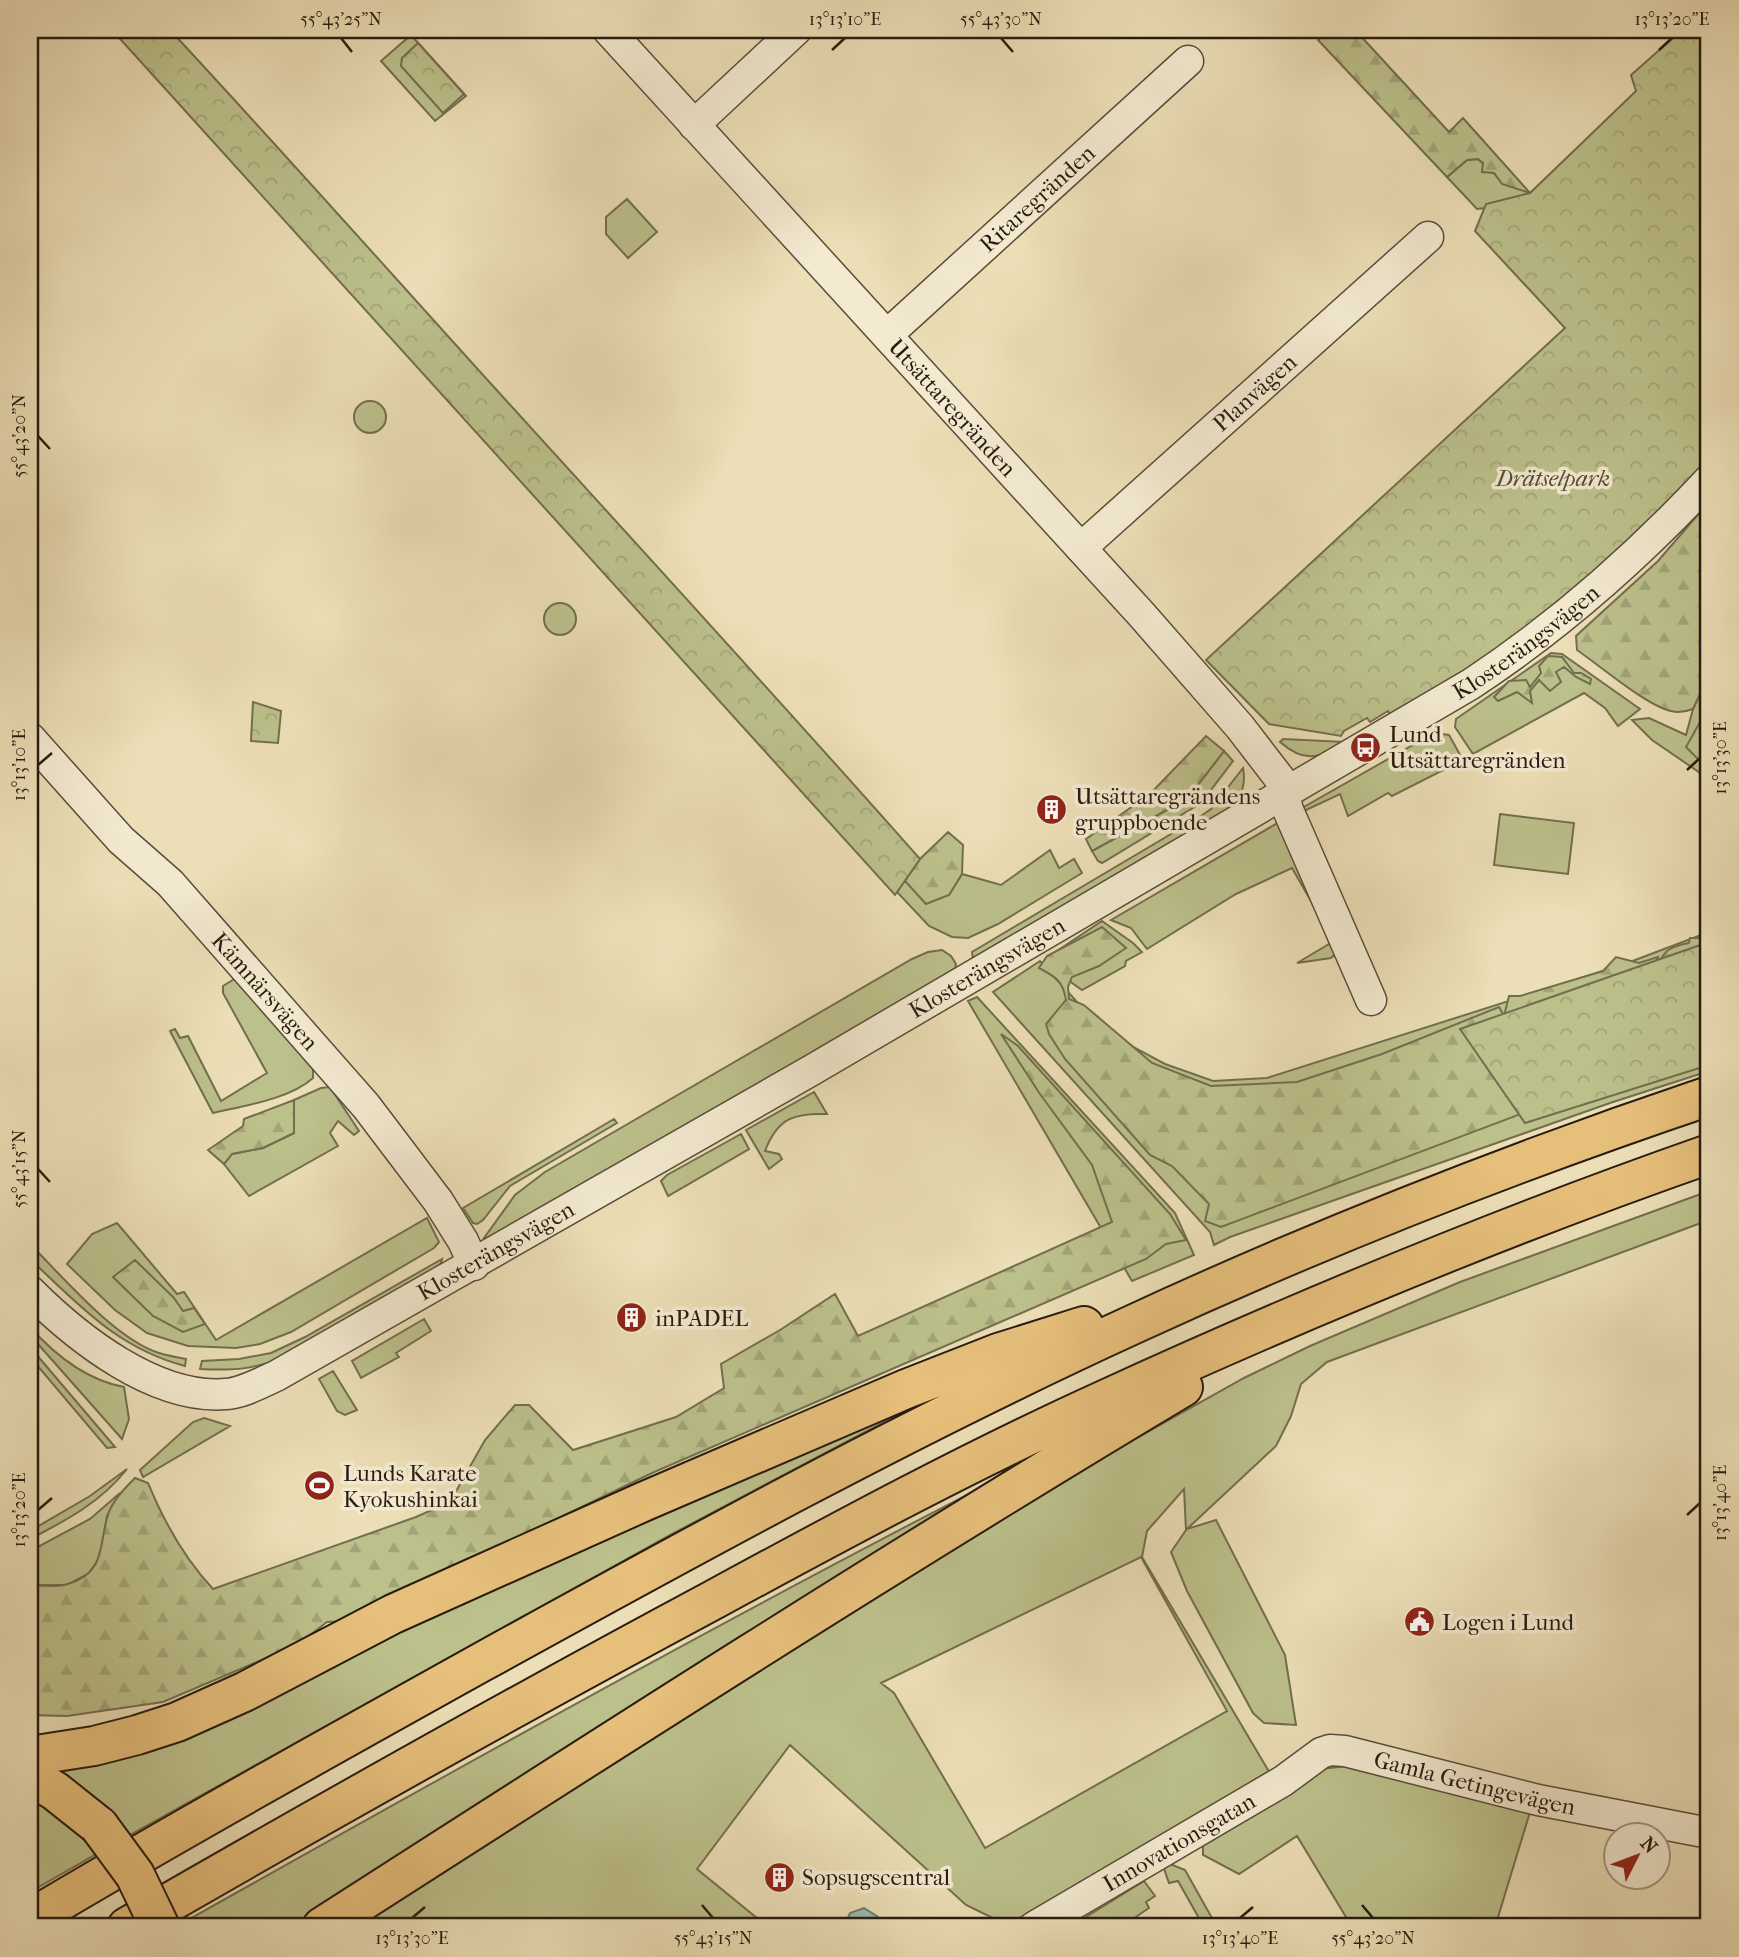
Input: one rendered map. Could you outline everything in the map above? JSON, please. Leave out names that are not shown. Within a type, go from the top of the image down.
[{"type":"main road","points":[[30,1919],[309,1758],[844,1466],[1134,1324],[1242,1277],[1478,1179],[1709,1096]]},
{"type":"main road","points":[[127,1927],[325,1813],[593,1665],[886,1507],[1099,1402],[1331,1299],[1499,1230],[1709,1154]]},
{"type":"main road","points":[[30,1756],[94,1746],[177,1722],[244,1692],[393,1614],[645,1501],[906,1389],[998,1353],[1242,1277]]},
{"type":"main road","points":[[322,1927],[957,1525],[1331,1299]]},
{"type":"main road","points":[[30,1776],[55,1790],[99,1826],[135,1875],[160,1927]]},
{"type":"street","name":"Utsättaregränden","points":[[608,30],[1081,548],[1268,762],[1280,779],[1288,810],[1371,1000]]},
{"type":"street","points":[[694,125],[796,30]]},
{"type":"street","name":"Ritaregränden","points":[[887,335],[1188,61]]},
{"type":"street","name":"Planvägen","points":[[1081,548],[1428,237]]},
{"type":"street","name":"Klosterängsvägen","points":[[30,1291],[95,1347],[154,1380],[190,1391],[224,1394],[241,1391],[276,1376],[474,1265],[1471,684],[1506,661],[1596,591],[1646,545],[1709,480]]},
{"type":"street","name":"Kämnärsvägen","points":[[30,738],[121,840],[170,883],[366,1106],[438,1201],[463,1241],[474,1265]]},
{"type":"street","name":"Gamla Getingevägen","points":[[1321,1753],[1330,1750],[1345,1751],[1538,1800],[1709,1833]]},
{"type":"street","name":"Innovationsgatan","points":[[1034,1927],[1283,1781],[1321,1753]]},
{"type":"green space","points":[[112,30],[170,30],[812,737],[920,859],[895,895]]},
{"type":"green space","points":[[1329,30],[1358,30],[1449,132],[1463,118],[1530,193],[1502,184],[1494,173],[1482,172],[1483,163],[1478,159],[1467,160],[1447,177],[1318,40]]},
{"type":"green space","name":"Drätselpark","points":[[1682,30],[1709,30],[1709,459],[1626,549],[1500,649],[1392,717],[1388,711],[1370,722],[1367,718],[1344,731],[1341,736],[1269,724],[1206,660],[1565,328],[1475,231],[1486,204],[1530,193],[1636,91],[1631,75]]},
{"type":"green space","points":[[411,35],[466,96],[435,121],[381,61]]},
{"type":"green space","points":[[418,43],[464,94],[443,113],[401,66],[402,58]]},
{"type":"green space","points":[[1478,159],[1498,177],[1530,193],[1541,187],[1538,202],[1477,209],[1447,177],[1467,160]]},
{"type":"green space","points":[[627,199],[657,232],[628,258],[606,234],[606,217]]},
{"type":"green space","points":[[370,401],[381,406],[386,417],[381,428],[370,433],[359,428],[354,417],[359,406]]},
{"type":"green space","points":[[1709,502],[1709,675],[1693,709],[1674,712],[1649,701],[1577,650],[1576,636],[1658,561]]},
{"type":"green space","points":[[560,603],[571,608],[576,619],[571,630],[560,635],[549,630],[544,619],[549,608]]},
{"type":"green space","points":[[1551,653],[1562,654],[1640,709],[1618,726],[1605,708],[1584,693],[1473,754],[1455,727],[1456,719]]},
{"type":"green space","points":[[1548,656],[1562,657],[1574,673],[1581,673],[1591,679],[1590,684],[1564,667],[1556,672],[1561,682],[1550,691],[1539,680],[1530,691],[1532,703],[1517,692],[1498,701],[1494,697],[1509,681],[1526,680],[1530,687],[1541,673],[1539,666]]},
{"type":"green space","points":[[1709,675],[1709,779],[1652,740],[1632,720],[1649,718],[1686,735],[1693,709]]},
{"type":"green space","points":[[253,702],[281,711],[278,743],[251,741]]},
{"type":"green space","points":[[1709,706],[1709,770],[1686,747]]},
{"type":"green space","points":[[1434,733],[1449,735],[1463,760],[1392,796],[1388,793],[1348,816],[1340,794],[1304,811],[1302,808]]},
{"type":"green space","points":[[1206,736],[1224,751],[1187,799],[1092,851],[1086,839],[1150,794]]},
{"type":"green space","points":[[1283,739],[1346,742],[1320,755],[1305,756],[1289,749],[1280,742]]},
{"type":"green space","points":[[1224,751],[1233,761],[1201,803],[1102,863],[1098,861],[1092,851],[1187,799]]},
{"type":"green space","points":[[1243,768],[1243,785],[1238,798],[1216,819],[973,959],[972,952],[1211,809]]},
{"type":"green space","points":[[1500,814],[1574,823],[1568,874],[1494,865]]},
{"type":"green space","points":[[1281,821],[1341,949],[1331,958],[1297,963],[1334,941],[1292,868],[1236,894],[1147,949],[1131,928],[1111,920]]},
{"type":"green space","points":[[948,832],[963,845],[962,874],[949,895],[926,904],[905,881],[920,859]]},
{"type":"green space","points":[[1050,850],[1059,868],[1074,859],[1082,873],[998,924],[968,938],[952,937],[929,926],[897,892],[920,859],[905,881],[949,895],[962,874],[1001,885]]},
{"type":"green space","points":[[1102,921],[1142,952],[1126,961],[1125,966],[1082,990],[1051,968],[1048,957]]},
{"type":"green space","points":[[1102,927],[1126,948],[1099,966],[1072,977],[1068,987],[1069,999],[1084,1005],[1152,1063],[1211,1086],[1297,1082],[1382,1054],[1499,1007],[1504,1016],[1509,996],[1520,996],[1603,971],[1616,957],[1639,963],[1658,957],[1651,977],[1534,1109],[1221,1227],[1205,1221],[1209,1204],[1172,1166],[1150,1155],[1065,1059],[1049,1034],[1046,1024],[1066,1000],[1058,980],[1039,968],[1047,956]]},
{"type":"green space","points":[[1709,932],[1709,1071],[1610,1103],[1230,1237],[1214,1245],[1210,1232],[993,992],[1040,961],[1087,1013],[1135,1048],[1165,1064],[1213,1081],[1267,1078],[1622,965]]},
{"type":"green space","points":[[1690,938],[1709,938],[1709,956],[1655,973],[1666,952],[1675,946],[1689,943]]},
{"type":"green space","points":[[1709,942],[1709,1065],[1525,1123],[1460,1029]]},
{"type":"green space","points":[[942,950],[951,956],[956,964],[955,969],[491,1239],[484,1238],[515,1195],[545,1172],[912,959],[928,952]]},
{"type":"green space","points":[[236,978],[313,1068],[313,1078],[279,1096],[213,1113],[170,1031],[175,1029],[180,1038],[188,1036],[221,1101],[267,1073],[223,993],[223,986]]},
{"type":"green space","points":[[977,997],[1175,1213],[1194,1255],[1132,1281],[968,1001]]},
{"type":"green space","points":[[1001,1034],[1018,1046],[1170,1214],[1186,1240],[1166,1244],[1146,1259],[652,1473],[345,1621],[327,1622],[297,1645],[163,1702],[67,1716],[30,1715],[30,1585],[64,1585],[89,1573],[98,1558],[112,1507],[122,1491],[135,1478],[148,1483],[176,1539],[213,1589],[416,1517],[450,1502],[485,1440],[515,1405],[529,1405],[573,1450],[676,1417],[724,1388],[721,1364],[835,1294],[858,1336],[1112,1222],[1092,1165],[1040,1094]]},
{"type":"green space","points":[[330,1087],[359,1131],[354,1135],[338,1121],[330,1133],[338,1146],[249,1196],[224,1164],[232,1154],[263,1148],[294,1133],[294,1100],[321,1088]]},
{"type":"green space","points":[[814,1092],[827,1114],[797,1116],[782,1124],[765,1151],[779,1154],[782,1159],[769,1169],[746,1130]]},
{"type":"green space","points":[[294,1100],[294,1133],[263,1148],[232,1154],[224,1164],[208,1150],[243,1126],[244,1119]]},
{"type":"green space","points":[[614,1119],[617,1123],[510,1186],[477,1224],[473,1223],[463,1208]]},
{"type":"green space","points":[[741,1134],[749,1149],[668,1196],[661,1181],[667,1175]]},
{"type":"green space","points":[[1709,1191],[1709,1220],[1327,1362],[1301,1384],[1291,1416],[1276,1446],[1187,1529],[1216,1520],[1285,1655],[1296,1725],[1264,1723],[1253,1713],[1187,1591],[1171,1552],[1186,1530],[1184,1489],[1147,1531],[1142,1557],[1271,1775],[1007,1925],[966,1905],[790,1745],[697,1869],[768,1927],[346,1927],[1008,1510],[1244,1378],[1310,1346],[1460,1282]],"holes":[[[1141,1557],[1227,1711],[985,1848],[894,1693],[881,1683]]]},
{"type":"green space","points":[[427,1218],[439,1242],[434,1248],[291,1332],[260,1344],[236,1348],[188,1346],[147,1333],[115,1310],[67,1264],[92,1234],[117,1223],[177,1294],[184,1292],[216,1340]]},
{"type":"green space","points":[[30,1244],[125,1335],[162,1354],[186,1359],[185,1366],[139,1348],[100,1323],[30,1259]]},
{"type":"green space","points":[[442,1259],[439,1269],[288,1356],[245,1368],[200,1369],[202,1361],[239,1359],[271,1353],[305,1337]]},
{"type":"green space","points":[[135,1260],[174,1298],[183,1311],[194,1308],[205,1324],[183,1332],[153,1316],[113,1277]]},
{"type":"green space","points":[[424,1319],[431,1331],[396,1353],[399,1357],[361,1378],[352,1361]]},
{"type":"green space","points":[[30,1327],[72,1365],[97,1379],[124,1387],[129,1419],[122,1439],[30,1335]]},
{"type":"green space","points":[[30,1347],[115,1447],[107,1448],[30,1357]]},
{"type":"green space","points":[[333,1371],[357,1410],[345,1415],[337,1411],[319,1379]]},
{"type":"green space","points":[[973,1375],[672,1534],[128,1836],[49,1768],[457,1602]]},
{"type":"green space","points":[[204,1418],[230,1426],[143,1477],[140,1470],[193,1422]]},
{"type":"green space","points":[[1072,1441],[292,1927],[179,1927],[623,1678]]},
{"type":"green space","points":[[127,1469],[95,1501],[30,1539],[30,1531],[90,1496]]},
{"type":"green space","points":[[120,1493],[107,1516],[101,1556],[88,1574],[67,1585],[30,1585],[30,1551],[90,1519]]},
{"type":"green space","points":[[1349,1766],[1530,1812],[1495,1927],[1352,1927],[1297,1836],[1239,1874],[1203,1855],[1203,1841],[1319,1769]]},
{"type":"green space","points":[[30,1796],[73,1826],[98,1853],[30,1892]]},
{"type":"green space","points":[[1170,1864],[1185,1870],[1217,1927],[1204,1927],[1178,1881],[1169,1883],[1163,1866]]},
{"type":"green space","points":[[1144,1881],[1155,1896],[1146,1902],[1149,1908],[1121,1927],[1081,1927],[1078,1922]]},
{"type":"water","points":[[864,1908],[878,1917],[881,1927],[844,1927],[850,1913]]},
{"type":"place","name":"Lund Utsättaregränden","points":[[1366,747]]},
{"type":"place","name":"Utsättaregrändens gruppboende","points":[[1052,809]]},
{"type":"place","name":"inPADEL","points":[[632,1318]]},
{"type":"place","name":"Lunds Karate Kyokushinkai","points":[[320,1486]]},
{"type":"place","name":"Logen i Lund","points":[[1419,1622]]},
{"type":"place","name":"Sopsugscentral","points":[[779,1877]]}]
